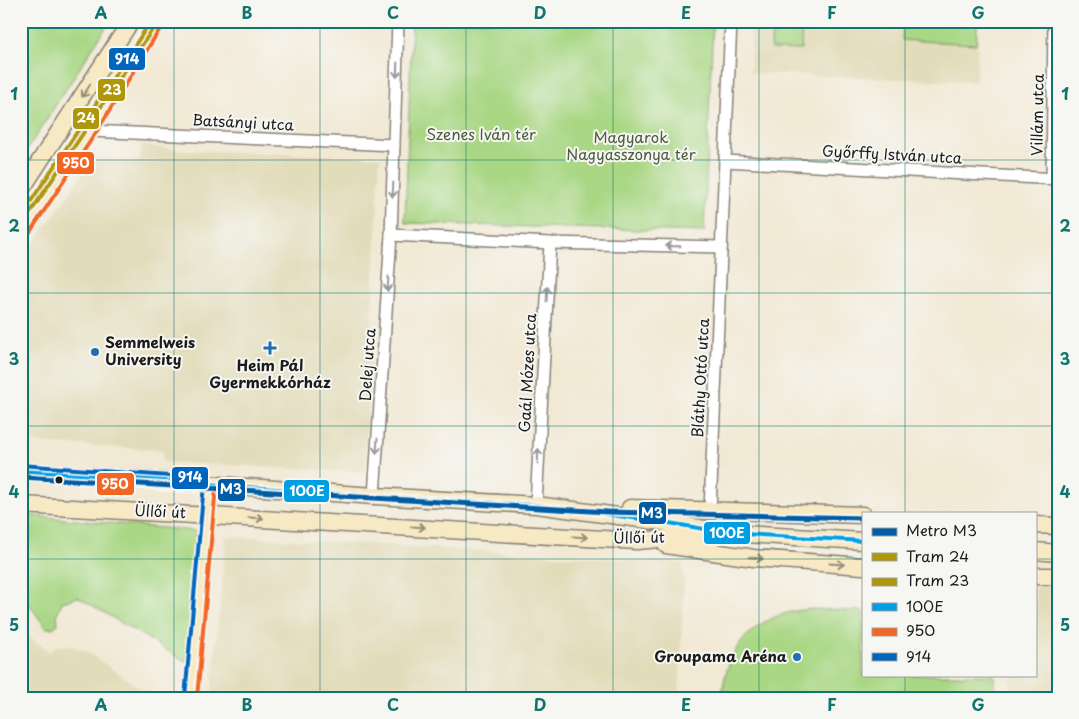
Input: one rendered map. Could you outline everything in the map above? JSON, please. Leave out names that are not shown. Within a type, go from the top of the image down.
[{"type":"main road","points":[[21,190],[132,21]]},
{"type":"main road","points":[[21,235],[90,131],[158,21]]},
{"type":"main road","name":"Üllői út","points":[[21,471],[560,507],[728,533]]},
{"type":"main road","points":[[191,698],[210,485]]},
{"type":"main road","name":"Üllői út","points":[[21,505],[637,541],[728,533]]},
{"type":"main road","points":[[560,507],[862,515]]},
{"type":"main road","points":[[1037,527],[1058,526]]},
{"type":"main road","points":[[728,533],[862,541]]},
{"type":"main road","points":[[637,541],[754,558],[862,566]]},
{"type":"main road","points":[[1036,551],[1058,552]]},
{"type":"main road","points":[[1036,575],[1058,576]]},
{"type":"street","points":[[398,21],[392,235],[550,243],[721,247],[731,21]]},
{"type":"street","name":"Villám utca","points":[[1054,21],[1055,178]]},
{"type":"street","name":"Batsányi utca","points":[[90,131],[394,145]]},
{"type":"street","name":"Győrffy István utca","points":[[725,161],[1055,178]]},
{"type":"street","name":"Delej utca","points":[[374,496],[392,235]]},
{"type":"street","name":"Gaál Mózes utca","points":[[536,505],[550,243]]},
{"type":"street","name":"Bláthy Ottó utca","points":[[710,510],[721,247]]},
{"type":"shaded area","points":[[752,21],[979,21],[976,82],[750,73]]},
{"type":"shaded area","name":"Heim Pál Gyermekkórház","points":[[142,145],[180,150],[380,157],[365,472],[163,462],[163,450],[21,442],[21,262],[93,159],[139,161]]},
{"type":"shaded area","points":[[226,536],[683,563],[684,581],[679,698],[211,698]]},
{"type":"shaded area","points":[[1036,584],[1058,585],[1058,698],[1010,698],[1011,676],[1036,676]]},
{"type":"shaded area","points":[[21,631],[49,651],[57,646],[70,646],[85,651],[153,698],[21,698]]},
{"type":"green space","points":[[21,21],[110,21],[21,159]]},
{"type":"green space","points":[[412,21],[713,21],[704,232],[405,223]]},
{"type":"green space","points":[[772,21],[802,22],[801,50],[771,49]]},
{"type":"green space","points":[[903,21],[977,21],[976,44],[902,40]]},
{"type":"green space","points":[[22,515],[196,531],[187,662],[78,597],[62,602],[57,614],[58,624],[53,628],[46,628],[21,593]]},
{"type":"green space","name":"Groupama Aréna","points":[[812,609],[862,611],[862,676],[994,676],[997,698],[722,698],[730,662],[748,634],[761,624],[793,611]]},
{"type":"metro line","name":"M3","points":[[21,477],[608,512],[862,518]]},
{"type":"tram line","name":"24","points":[[21,216],[151,21]]},
{"type":"tram line","name":"23","points":[[26,219],[156,24]]},
{"type":"transit line","name":"914","points":[[21,223],[85,128],[150,21]]},
{"type":"transit line","name":"950","points":[[26,238],[95,134],[163,24]]},
{"type":"transit line","name":"914","points":[[21,465],[210,479]]},
{"type":"transit line","name":"100E","points":[[21,471],[374,496],[536,505],[663,522],[728,533],[862,541]]},
{"type":"transit line","name":"950","points":[[21,477],[210,491]]},
{"type":"transit line","name":"914","points":[[185,697],[204,484]]},
{"type":"transit line","name":"950","points":[[197,698],[216,486]]},
{"type":"place","name":"Heim Pál Gyermekkórház","points":[[270,348]]},
{"type":"place","name":"Semmelweis University","points":[[95,352]]},
{"type":"place","name":"Groupama Aréna","points":[[797,657]]},
{"type":"park label","name":"Szenes Iván tér","points":[[481,135]]},
{"type":"park label","name":"Magyarok Nagyasszonya tér","points":[[631,146]]}]
